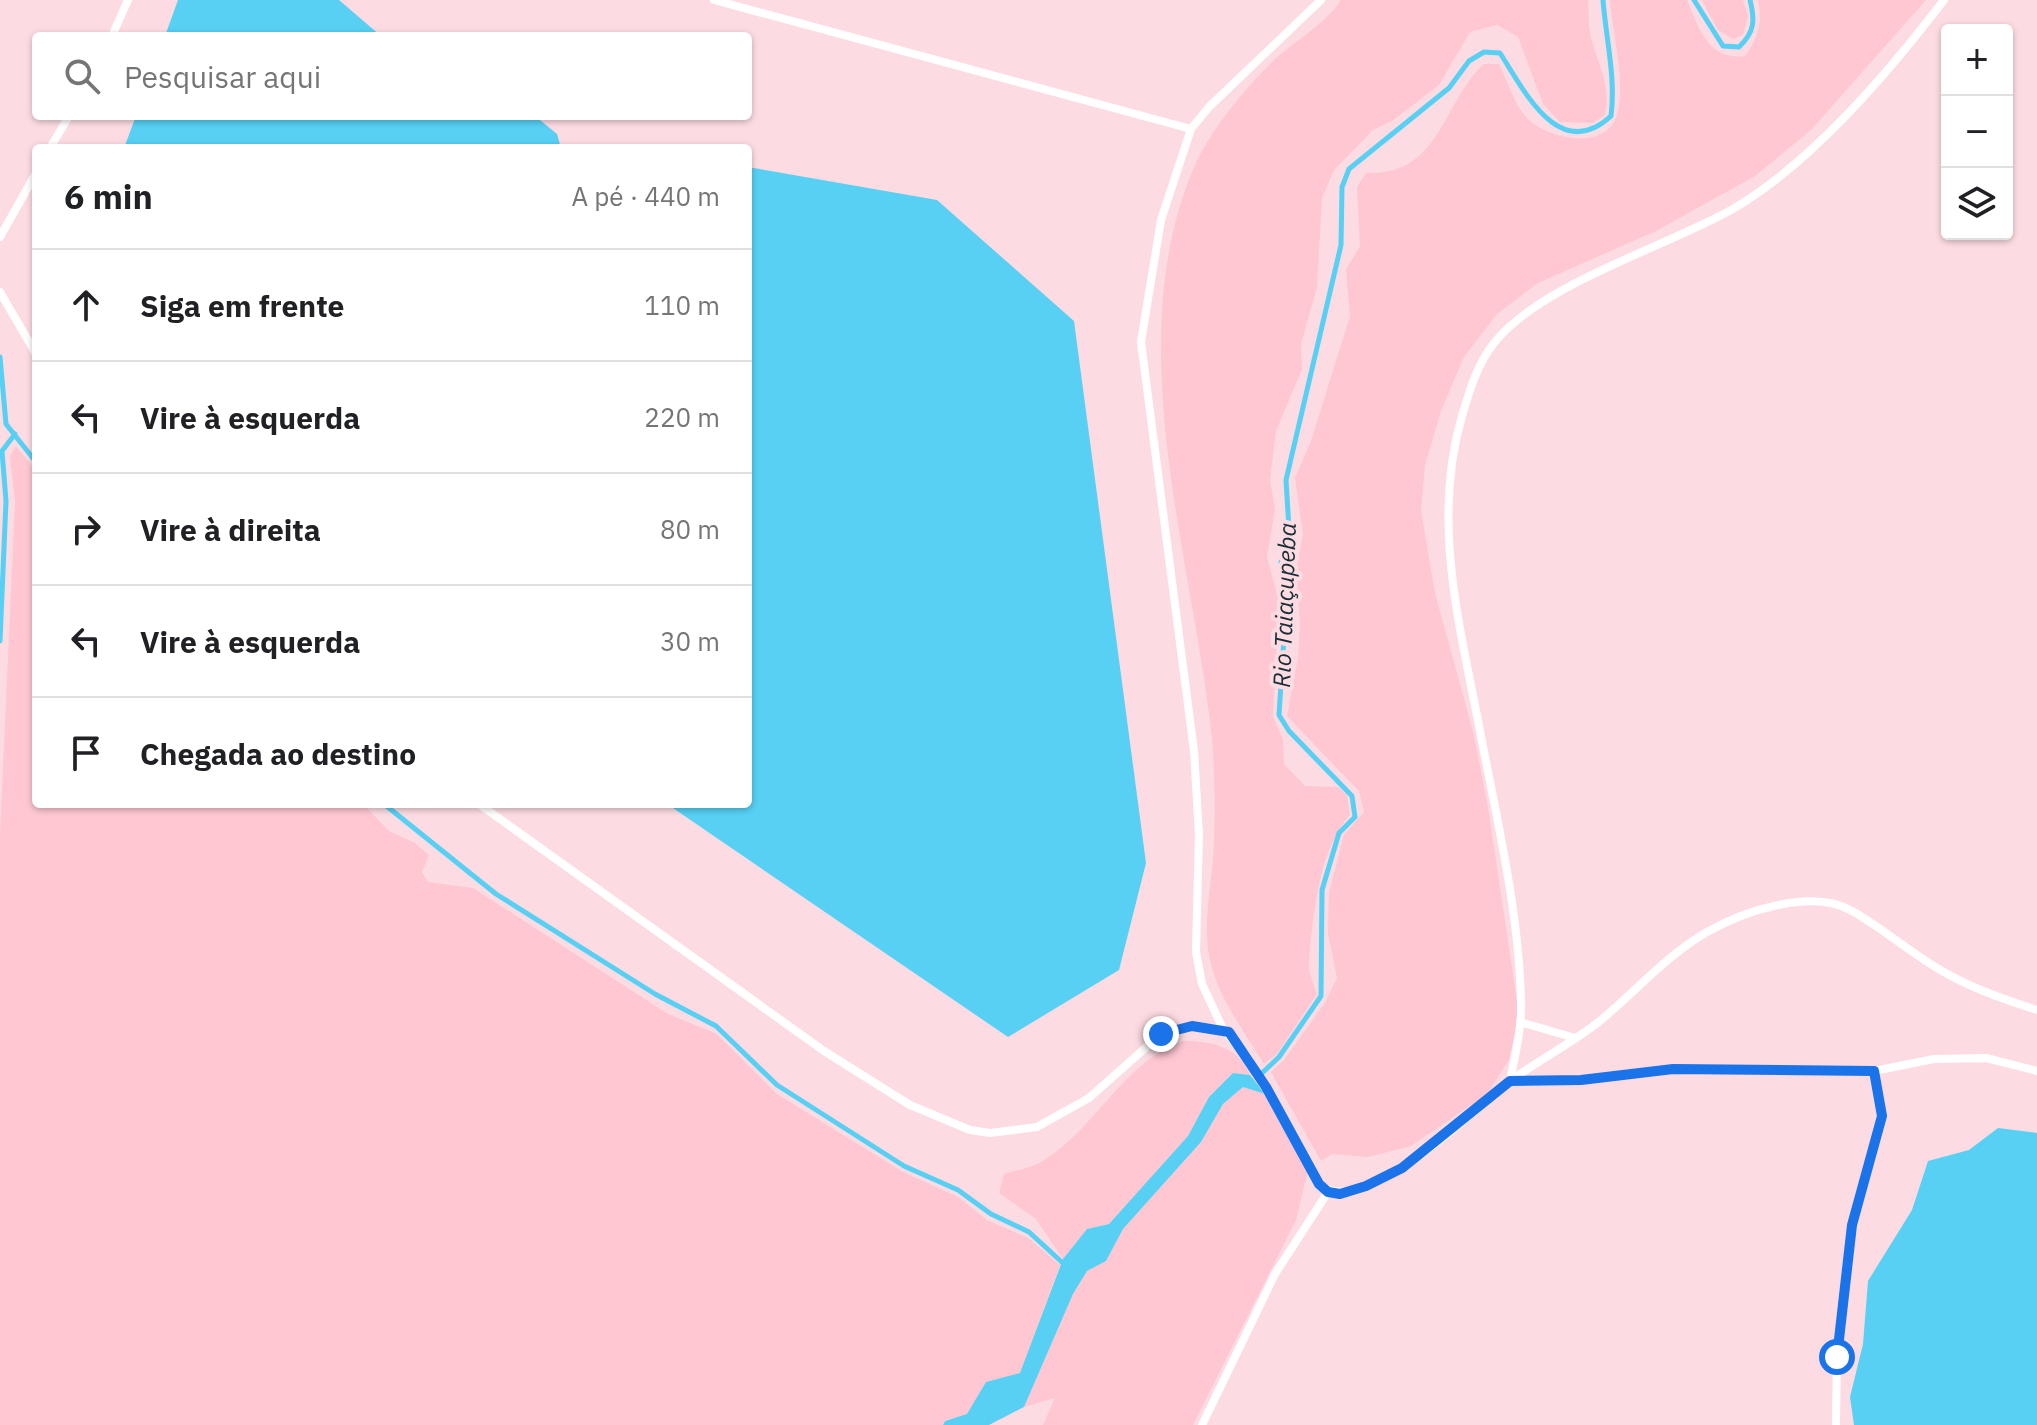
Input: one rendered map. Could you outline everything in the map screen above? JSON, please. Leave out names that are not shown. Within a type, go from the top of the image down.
[{"type":"lane","points":[[114,32],[128,0]]},
{"type":"lane","points":[[714,0],[1191,129]]},
{"type":"lane","points":[[1321,0],[1191,129],[1161,220],[1141,342],[1194,751],[1199,834],[1196,952],[1206,996],[1223,1029],[1247,1056],[1319,1184],[1328,1192],[1340,1194],[1366,1186],[1402,1168],[1510,1081],[1599,1022],[1684,947],[1709,931],[1745,916],[1805,902],[1826,902],[1850,909],[1942,971],[2037,1010]]},
{"type":"lane","points":[[1510,1081],[1521,1002],[1507,872],[1449,568],[1446,515],[1453,446],[1475,373],[1495,342],[1528,310],[1733,209],[1768,184],[1862,99],[1944,0]]},
{"type":"lane","points":[[52,144],[67,120]]},
{"type":"lane","points":[[0,237],[32,180]]},
{"type":"lane","points":[[0,292],[32,347]]},
{"type":"lane","points":[[485,808],[824,1051],[910,1105],[970,1130],[990,1133],[1037,1127],[1089,1098],[1161,1034],[1192,1026],[1223,1029]]},
{"type":"lane","points":[[1520,1022],[1575,1038]]},
{"type":"lane","points":[[1510,1081],[1581,1080],[1673,1069],[1874,1071],[1934,1059],[1986,1058],[2037,1071]]},
{"type":"lane","points":[[1836,1425],[1837,1357],[1852,1225],[1882,1116],[1874,1071]]},
{"type":"lane","points":[[1202,1425],[1275,1274],[1328,1192]]},
{"type":"shaded area","points":[[1341,0],[1588,0],[1590,33],[1605,84],[1607,104],[1605,115],[1593,123],[1560,122],[1543,104],[1518,37],[1497,25],[1470,32],[1439,85],[1392,121],[1373,130],[1334,170],[1322,198],[1317,287],[1301,344],[1302,369],[1276,431],[1270,480],[1275,510],[1267,557],[1279,601],[1273,717],[1283,739],[1284,764],[1305,786],[1338,787],[1347,795],[1350,815],[1331,846],[1315,906],[1309,968],[1317,994],[1277,1054],[1264,1064],[1222,994],[1209,953],[1207,921],[1213,858],[1213,752],[1168,454],[1162,381],[1162,309],[1171,239],[1199,157],[1228,112],[1262,72],[1326,17]]},
{"type":"shaded area","points":[[1610,0],[1687,0],[1701,31],[1714,48],[1732,56],[1745,56],[1760,23],[1758,0],[1926,0],[1811,130],[1755,176],[1656,231],[1538,283],[1497,314],[1464,357],[1441,411],[1425,465],[1421,510],[1435,593],[1474,735],[1488,807],[1519,1014],[1509,1060],[1487,1094],[1411,1146],[1368,1157],[1332,1154],[1321,1161],[1271,1072],[1284,1060],[1325,1003],[1337,978],[1328,933],[1329,893],[1344,835],[1364,812],[1359,791],[1287,716],[1298,658],[1300,623],[1296,570],[1303,534],[1295,478],[1311,441],[1350,316],[1346,270],[1360,246],[1357,187],[1366,173],[1391,171],[1410,163],[1425,150],[1458,97],[1484,64],[1499,64],[1519,107],[1527,118],[1548,132],[1589,138],[1611,127],[1617,115],[1620,74]]},
{"type":"shaded area","points":[[1702,0],[1743,0],[1748,16],[1743,35],[1733,39],[1718,30]]},
{"type":"shaded area","points":[[16,446],[32,466],[32,808],[367,808],[389,831],[415,843],[429,855],[422,872],[428,882],[473,888],[668,1014],[717,1034],[777,1094],[903,1172],[958,1197],[987,1220],[1028,1238],[1060,1265],[1020,1374],[986,1382],[967,1415],[945,1420],[943,1425],[0,1425],[0,835],[15,502],[10,456]]},
{"type":"shaded area","points":[[1183,1041],[1204,1042],[1231,1051],[1250,1075],[1233,1073],[1209,1097],[1188,1136],[1109,1224],[1087,1229],[1063,1259],[1036,1219],[999,1193],[1004,1174],[1035,1165],[1059,1150],[1142,1065]]},
{"type":"shaded area","points":[[1243,1087],[1265,1094],[1308,1170],[1296,1220],[1193,1425],[1043,1425],[1055,1398],[1024,1407],[1073,1294],[1087,1271],[1106,1261],[1123,1229],[1201,1142],[1223,1104]]},
{"type":"water","points":[[178,0],[339,0],[376,32],[166,32]]},
{"type":"water","points":[[134,120],[540,120],[557,134],[560,144],[126,144]]},
{"type":"water","points":[[752,168],[937,200],[1074,321],[1146,863],[1119,970],[1008,1037],[673,808],[752,808]]},
{"type":"water","points":[[1233,1073],[1250,1075],[1265,1094],[1243,1087],[1223,1104],[1201,1142],[1123,1229],[1106,1261],[1087,1271],[1073,1294],[1024,1407],[989,1425],[943,1425],[945,1421],[967,1414],[986,1382],[1020,1373],[1063,1259],[1087,1229],[1109,1224],[1188,1136],[1209,1097]]},
{"type":"water","points":[[1998,1128],[2037,1133],[2037,1425],[1854,1425],[1850,1397],[1863,1344],[1868,1281],[1912,1210],[1928,1161],[1969,1150]]},
{"type":"waterway","name":"Rio Taiaçupeba","points":[[1259,1076],[1279,1057],[1321,996],[1322,890],[1339,833],[1355,817],[1352,796],[1289,731],[1279,715],[1286,607],[1281,562],[1289,529],[1286,480],[1341,245],[1342,187],[1349,169],[1449,88],[1469,61],[1484,52],[1500,53],[1532,102],[1559,127],[1575,132],[1592,129],[1611,116],[1611,73],[1603,0]]},
{"type":"waterway","name":"Rio Taiaçupeba","points":[[1694,0],[1723,46],[1739,47],[1752,25],[1750,0]]},
{"type":"waterway","points":[[0,357],[6,424],[32,457]]},
{"type":"waterway","points":[[0,641],[6,501],[2,451],[15,434]]},
{"type":"waterway","points":[[389,808],[496,894],[655,994],[716,1026],[777,1085],[904,1166],[958,1190],[991,1214],[1029,1232],[1065,1265]]},
{"type":"route","points":[[1161,1034],[1192,1026],[1229,1032],[1243,1049],[1288,1124],[1319,1184],[1328,1192],[1340,1194],[1366,1186],[1402,1168],[1510,1081],[1581,1080],[1673,1069],[1874,1071],[1882,1116],[1852,1225],[1837,1357]]}]
